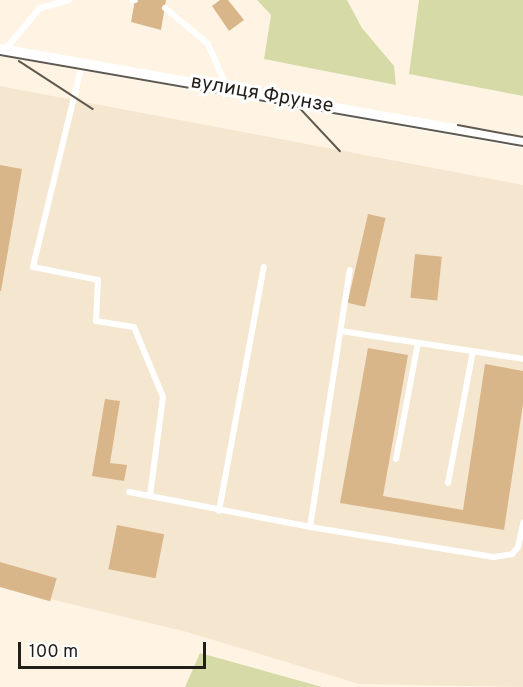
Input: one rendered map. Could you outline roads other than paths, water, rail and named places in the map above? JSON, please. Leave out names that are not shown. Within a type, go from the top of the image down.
[{"type":"street","name":"вулиця Фрунзе","points":[[2,51],[523,141]]},
{"type":"lane","points":[[2,51],[40,8],[69,0]]},
{"type":"lane","points":[[165,8],[208,44],[226,88]]},
{"type":"lane","points":[[82,64],[33,267],[98,280],[96,321],[134,327],[163,397],[150,496]]},
{"type":"lane","points":[[219,510],[264,267]]},
{"type":"lane","points":[[310,527],[350,270]]},
{"type":"lane","points":[[341,331],[523,359]]},
{"type":"lane","points":[[396,459],[418,343]]},
{"type":"lane","points":[[448,483],[472,351]]},
{"type":"lane","points":[[129,492],[310,527],[494,557],[512,554],[518,547],[523,522]]},
{"type":"tram line","points":[[0,55],[523,146]]},
{"type":"tram line","points":[[19,61],[93,109]]},
{"type":"tram line","points":[[297,105],[340,151]]},
{"type":"tram line","points":[[458,125],[523,137]]}]
